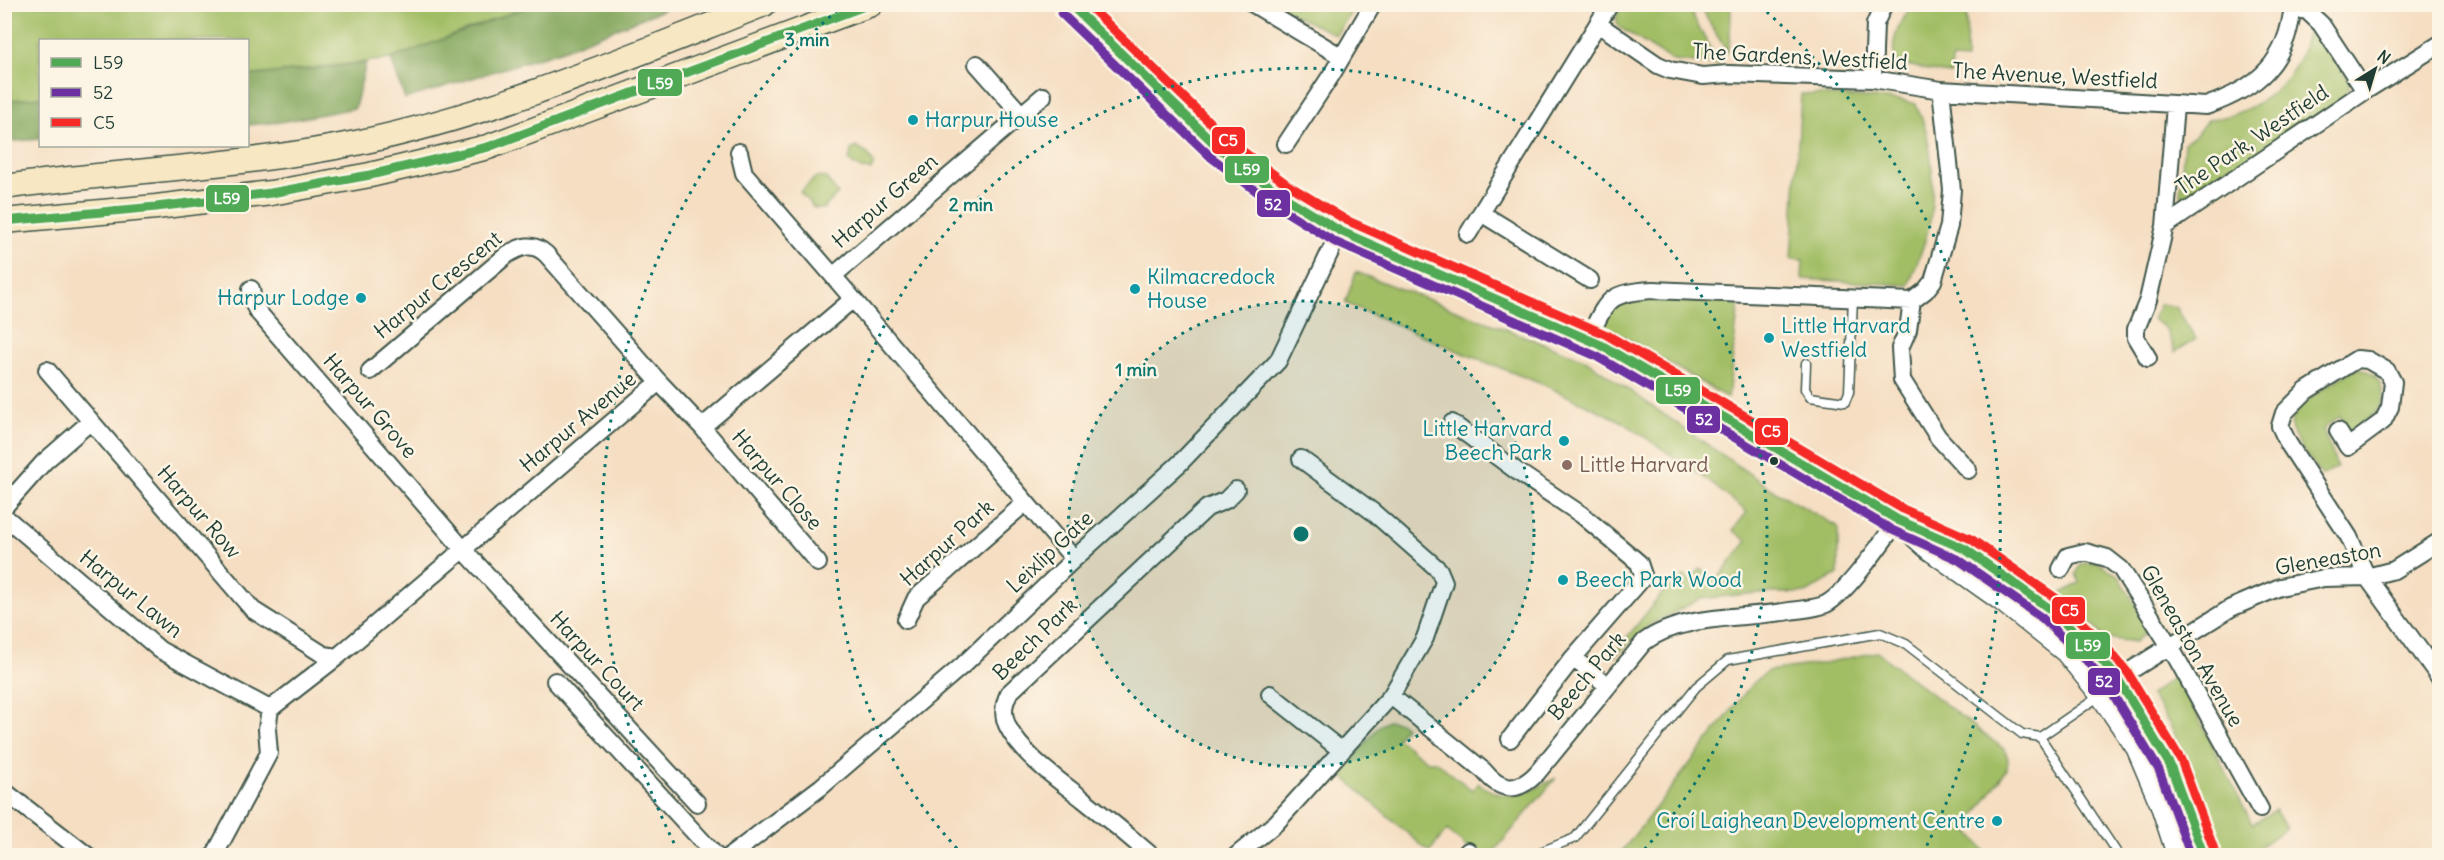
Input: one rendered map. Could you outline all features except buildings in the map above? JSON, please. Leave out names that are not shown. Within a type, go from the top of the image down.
[{"type":"main road","points":[[4,187],[222,163],[353,143],[416,129],[539,89],[764,4]]},
{"type":"main road","points":[[4,222],[156,207],[270,192],[370,175],[488,147],[588,112],[872,4]]},
{"type":"street","points":[[1253,4],[1342,57]]},
{"type":"street","points":[[1286,144],[1342,57],[1372,4]]},
{"type":"street","points":[[1468,234],[1610,4]]},
{"type":"street","points":[[1874,79],[1875,24],[1884,4]]},
{"type":"street","points":[[1068,6],[1220,149],[1281,195],[1340,231],[1588,339],[1688,394],[1781,453],[1898,520],[1965,549],[2050,609],[2097,653],[2118,679],[2170,765],[2204,855]]},
{"type":"street","points":[[2293,6],[2307,11],[2321,24],[2365,91]]},
{"type":"street","name":"The Avenue, Westfield","points":[[1912,301],[1925,291],[1932,281],[1949,226],[1952,190],[1941,90],[2175,106],[2206,106],[2224,100],[2260,80],[2272,68],[2283,48],[2293,6]]},
{"type":"street","name":"The Gardens, Westfield","points":[[1598,24],[1658,65],[1670,70],[1703,76],[1729,74],[1874,79],[1941,90]]},
{"type":"street","name":"The Park, Westfield","points":[[2165,226],[2439,44]]},
{"type":"street","points":[[977,64],[1021,114]]},
{"type":"street","name":"Harpur Green","points":[[833,276],[1043,96]]},
{"type":"street","name":"The Park, Westfield","points":[[2148,358],[2136,338],[2136,329],[2148,300],[2165,226],[2175,106]]},
{"type":"street","points":[[739,152],[744,173],[1074,559]]},
{"type":"street","points":[[1481,213],[1590,280]]},
{"type":"street","name":"Leixlip Gate","points":[[730,855],[821,787],[946,680],[1180,463],[1278,362],[1340,231]]},
{"type":"street","name":"Harpur Crescent","points":[[370,371],[508,254],[522,246],[531,246],[539,248],[546,254],[659,382]]},
{"type":"street","name":"Harpur Grove","points":[[251,289],[253,303],[258,312],[463,549]]},
{"type":"street","points":[[1588,339],[1606,304],[1614,296],[1630,291],[1653,290],[1912,301],[1908,330],[1900,348],[1902,381],[1938,437],[1968,470]]},
{"type":"street","points":[[702,427],[853,299]]},
{"type":"street","points":[[2338,431],[2348,447],[2383,421],[2390,407],[2393,382],[2387,371],[2368,360],[2357,359],[2306,391],[2284,413],[2280,426],[2288,443],[2349,537],[2367,577],[2439,678]]},
{"type":"street","name":"Harpur Row","points":[[47,370],[253,610],[324,655],[338,657]]},
{"type":"street","name":"Harpur Avenue","points":[[270,709],[338,657],[659,382],[702,427]]},
{"type":"street","points":[[4,507],[44,462],[91,421]]},
{"type":"street","points":[[1452,423],[1518,472],[1582,515],[1639,563],[1643,575],[1573,658],[1510,739]]},
{"type":"street","name":"Harpur Close","points":[[702,427],[818,563]]},
{"type":"street","points":[[1236,855],[1276,823],[1391,696],[1425,638],[1444,582],[1439,570],[1372,512],[1301,459]]},
{"type":"street","name":"Beech Park","points":[[1152,855],[1043,767],[1026,750],[1009,729],[1004,716],[1004,702],[1009,693],[1207,508],[1226,500],[1236,490]]},
{"type":"street","name":"Harpur Park","points":[[906,620],[916,598],[1025,503]]},
{"type":"street","name":"Harpur Lawn","points":[[4,516],[160,650],[270,709]]},
{"type":"street","points":[[1898,520],[1929,549],[2001,600],[2066,652],[2101,695],[2137,748],[2161,804],[2178,855]]},
{"type":"street","name":"Beech Park","points":[[1391,696],[1484,771],[1494,783],[1509,787],[1527,783],[1644,642],[1678,624],[1759,616],[1827,603],[1842,591],[1898,520]]},
{"type":"street","name":"Gleneaston","points":[[2101,695],[2118,679],[2230,608],[2280,587],[2324,578],[2367,577],[2394,570],[2439,541]]},
{"type":"street","name":"Harpur Court","points":[[463,549],[697,803]]},
{"type":"street","name":"Gleneaston Avenue","points":[[2061,569],[2068,556],[2085,552],[2107,558],[2121,569],[2170,648],[2260,810]]},
{"type":"street","points":[[1573,658],[1607,685]]},
{"type":"street","points":[[2118,679],[2124,705],[2152,754],[2161,804]]},
{"type":"street","points":[[555,681],[716,855]]},
{"type":"street","points":[[1270,694],[1342,751]]},
{"type":"street","points":[[214,855],[268,753],[267,729],[270,709]]},
{"type":"street","points":[[4,791],[88,855]]},
{"type":"lane","points":[[1806,363],[1805,389],[1810,397],[1845,402],[1849,392],[1853,298]]},
{"type":"lane","points":[[1530,855],[1575,838],[1696,687],[1728,660],[1880,633],[1906,644],[2022,734],[2040,737],[2101,695]]},
{"type":"lane","points":[[2040,737],[2119,855]]},
{"type":"green space","points":[[1914,4],[1967,5],[1966,60],[1952,59],[1951,74],[1896,63],[1894,40],[1904,17]]},
{"type":"green space","points":[[4,5],[532,5],[391,59],[249,76],[249,39],[39,39],[39,97],[5,101]]},
{"type":"green space","points":[[532,5],[675,5],[560,51],[405,99],[391,59]]},
{"type":"green space","points":[[1273,5],[1356,5],[1336,35]]},
{"type":"green space","points":[[1622,5],[1680,5],[1689,9],[1719,65],[1673,61],[1619,27],[1617,16]]},
{"type":"green space","points":[[1699,5],[1731,5],[1730,39],[1727,52]]},
{"type":"green space","points":[[2313,23],[2349,82],[2349,90],[2344,98],[2192,200],[2183,201],[2180,194],[2184,143],[2196,135],[2207,120],[2235,114],[2249,108],[2284,82],[2293,70],[2309,26]]},
{"type":"green space","points":[[366,63],[355,108],[281,122],[249,125],[249,76]]},
{"type":"green space","points":[[1801,94],[1901,100],[1916,104],[1929,144],[1932,201],[1927,232],[1909,285],[1802,279],[1803,260],[1791,259]]},
{"type":"green space","points":[[39,97],[39,139],[5,142],[5,101]]},
{"type":"green space","points":[[856,147],[868,154],[874,164],[871,170],[861,169],[849,161],[851,150]]},
{"type":"green space","points":[[816,177],[826,178],[838,194],[823,209],[814,208],[800,192]]},
{"type":"green space","points":[[1356,272],[1584,359],[1770,488],[1838,527],[1838,574],[1806,593],[1759,593],[1700,599],[1649,625],[1615,656],[1612,656],[1668,586],[1674,590],[1684,576],[1691,581],[1700,569],[1716,581],[1747,541],[1733,530],[1747,512],[1702,476],[1621,421],[1542,384],[1345,303]]},
{"type":"green space","points":[[1740,293],[1728,398],[1597,321],[1612,298]]},
{"type":"green space","points":[[2160,304],[2176,307],[2196,339],[2175,352],[2166,329],[2152,319]]},
{"type":"green space","points":[[2360,368],[2372,374],[2380,384],[2381,403],[2372,416],[2351,432],[2340,416],[2323,429],[2337,467],[2322,476],[2295,437],[2291,425],[2293,417],[2308,400]]},
{"type":"green space","points":[[2097,562],[2119,576],[2149,629],[2135,642],[2105,638],[2060,594],[2080,583],[2076,574],[2081,564]]},
{"type":"green space","points":[[1877,652],[2005,750],[2008,759],[2007,769],[1966,828],[1988,855],[1619,855],[1751,685],[1768,671],[1819,664]]},
{"type":"green space","points":[[2177,675],[2252,824],[2275,810],[2286,828],[2248,855],[2220,855],[2183,751],[2163,713],[2150,695]]},
{"type":"green space","points":[[1388,721],[1399,722],[1405,727],[1397,738],[1427,761],[1435,761],[1472,790],[1478,783],[1498,794],[1517,794],[1556,778],[1491,855],[1477,856],[1447,830],[1429,852],[1341,775],[1379,726]]},
{"type":"transit line","name":"L59","points":[[4,221],[156,207],[271,193],[370,175],[488,147],[870,4]]},
{"type":"transit line","name":"L59","points":[[1070,4],[1220,149],[1281,195],[1340,231],[1601,345],[1898,520],[1965,549],[2050,609],[2096,653],[2118,679],[2170,765],[2204,856]]},
{"type":"transit line","name":"C5","points":[[1087,4],[1228,140],[1288,185],[1346,220],[1607,335],[1903,509],[1971,539],[2057,599],[2104,644],[2128,673],[2181,760],[2215,852]]},
{"type":"transit line","name":"52","points":[[1061,13],[1212,158],[1275,205],[1335,242],[1596,356],[1892,530],[1959,560],[2042,618],[2087,661],[2108,686],[2159,770],[2191,856]]},
{"type":"place","name":"Harpur House","points":[[913,120]]},
{"type":"place","name":"Kilmacredock House","points":[[1135,289]]},
{"type":"place","name":"Harpur Lodge","points":[[361,298]]},
{"type":"place","name":"Little Harvard Westfield","points":[[1769,338]]},
{"type":"place","name":"Little Harvard Beech Park","points":[[1564,441]]},
{"type":"place","name":"Little Harvard","points":[[1567,465]]},
{"type":"place","name":"Beech Park Wood","points":[[1563,580]]},
{"type":"place","name":"Croí Laighean Development Centre","points":[[1997,821]]}]
